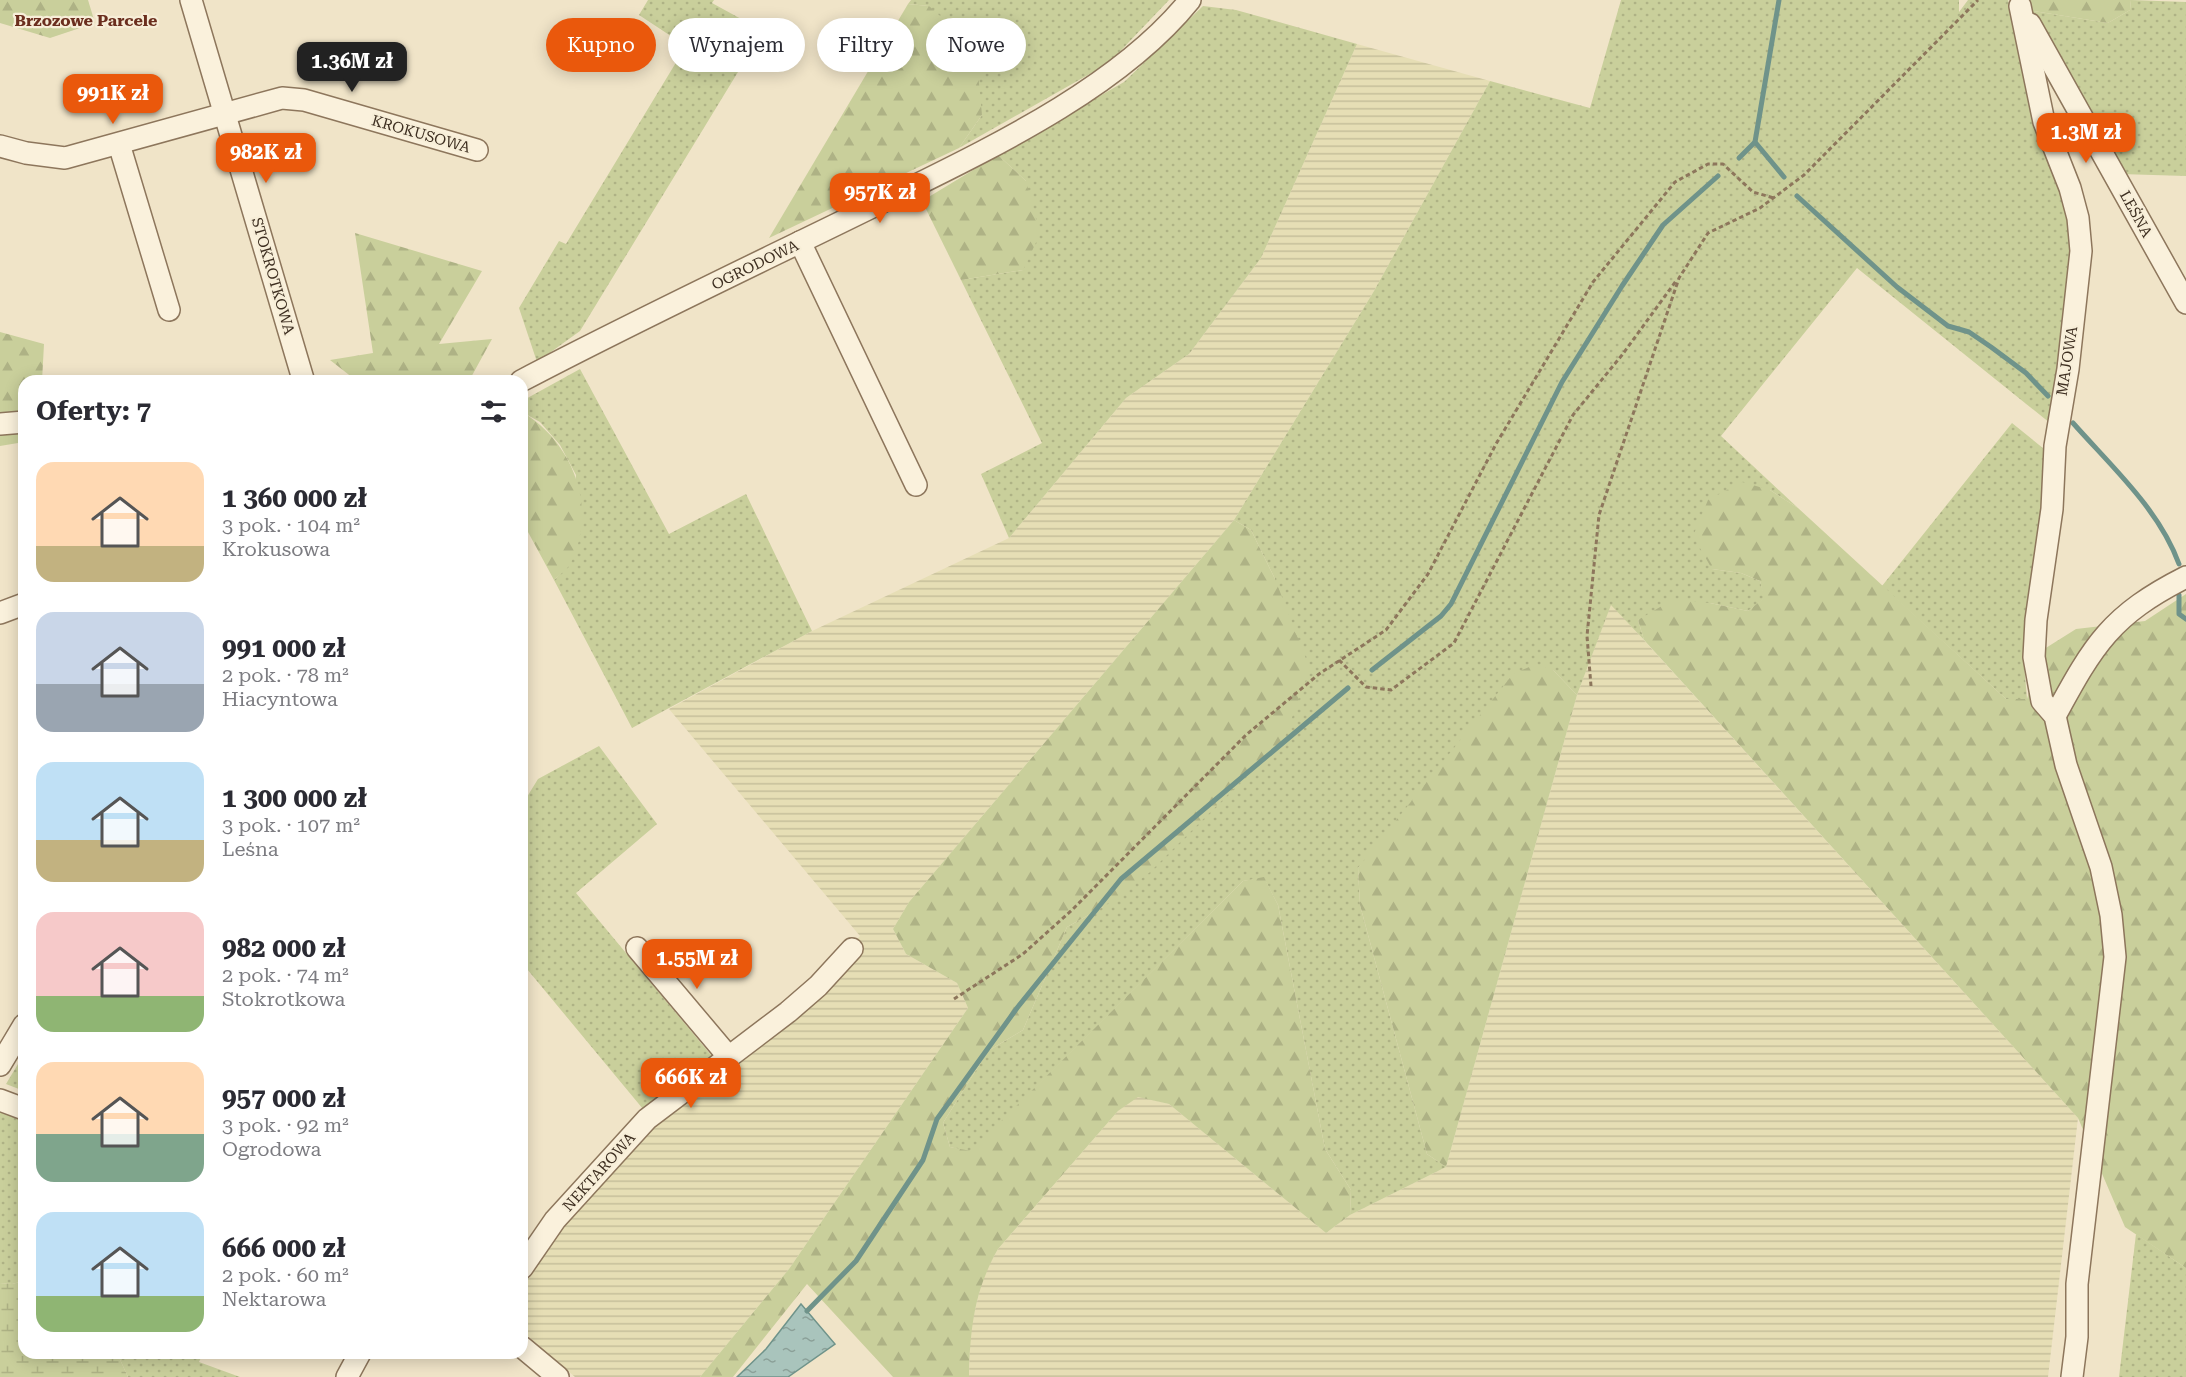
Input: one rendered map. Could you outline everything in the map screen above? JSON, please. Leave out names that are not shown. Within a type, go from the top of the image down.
[{"type":"street","name":"STOKROTKOWA","points":[[191,0],[301,375]]},
{"type":"street","name":"OGRODOWA","points":[[528,378],[990,147],[1077,96],[1128,61],[1190,0]]},
{"type":"street","name":"LEŚNA","points":[[2019,3],[2186,303]]},
{"type":"street","name":"MAJOWA","points":[[2019,3],[2044,122],[2070,188],[2078,218],[2081,251],[2068,369],[2055,446],[2052,509],[2036,620],[2034,657],[2036,680],[2042,701],[2055,716],[2066,765],[2101,867],[2111,915],[2115,957],[2077,1284],[2077,1337],[2072,1377]]},
{"type":"street","name":"KROKUSOWA","points":[[0,146],[26,153],[65,158],[282,98],[304,100],[477,150]]},
{"type":"street","points":[[120,144],[169,310]]},
{"type":"street","points":[[800,242],[916,485]]},
{"type":"street","points":[[0,424],[18,422]]},
{"type":"street","points":[[2055,716],[2085,662],[2111,627],[2149,596],[2186,577]]},
{"type":"street","points":[[0,613],[18,606]]},
{"type":"street","points":[[637,948],[728,1056]]},
{"type":"street","name":"NEKTAROWA","points":[[528,1259],[555,1220],[647,1119],[810,992],[852,949]]},
{"type":"street","points":[[0,1065],[18,1034]]},
{"type":"street","points":[[0,1100],[18,1107]]},
{"type":"street","points":[[528,1352],[558,1377]]},
{"type":"street","points":[[347,1377],[357,1359]]},
{"type":"path","points":[[1340,660],[1366,687],[1391,690],[1454,644],[1573,415],[1622,355],[1678,279],[1708,232],[1760,208],[1804,175],[1978,0]]},
{"type":"path","points":[[954,999],[1023,954],[1073,909],[1246,735],[1319,674],[1386,630],[1428,574],[1496,444],[1593,282],[1675,182],[1708,164],[1724,164],[1753,192],[1774,198]]},
{"type":"path","points":[[1591,686],[1587,636],[1599,515],[1678,279]]},
{"type":"shaded area","points":[[1357,44],[1490,81],[1374,291],[1234,520],[909,902],[893,929],[906,954],[957,983],[968,1008],[789,1269],[700,1377],[575,1377],[528,1336],[528,1268],[652,1122],[799,999],[860,936],[669,709],[812,631],[1009,538],[1126,398],[1189,354],[1261,258]]},
{"type":"shaded area","points":[[1611,604],[2078,1118],[2048,1377],[969,1377],[970,1330],[984,1274],[998,1249],[1118,1111],[1138,1096],[1169,1104],[1326,1233],[1350,1215],[1446,1167],[1577,695]]},
{"type":"green space","points":[[0,0],[88,0],[95,23],[50,38],[0,23]]},
{"type":"green space","points":[[648,0],[714,0],[712,3],[739,18],[668,18],[668,34],[656,26],[656,18],[644,18],[639,15]]},
{"type":"green space","points":[[911,0],[1169,0],[1109,63],[959,148],[982,115],[961,72],[1026,72],[1026,18],[935,18],[929,6],[908,4]]},
{"type":"green space","points":[[1621,0],[1959,0],[1959,12],[1968,0],[2008,0],[2072,219],[2074,261],[2050,423],[1857,268],[1721,436],[1798,508],[1770,490],[1712,569],[1741,573],[1760,581],[1765,598],[1748,611],[1710,603],[1638,620],[1644,640],[1611,605],[1577,695],[1553,670],[1358,868],[1360,905],[1427,1154],[1446,1167],[1350,1215],[1351,1190],[1325,1149],[1278,905],[1264,878],[1243,881],[971,1152],[950,1147],[943,1123],[988,1051],[1023,1030],[1067,927],[1103,907],[1275,579],[1251,530],[1234,520],[1374,291],[1490,81],[1590,108]]},
{"type":"green space","points":[[2024,0],[2131,0],[2130,10],[2108,23],[2028,10]]},
{"type":"green space","points":[[2131,0],[2186,2],[2186,176],[2120,174],[2028,10],[2108,23],[2130,10]]},
{"type":"green space","points":[[908,4],[929,6],[942,18],[926,18],[926,72],[978,72],[982,115],[959,148],[769,238],[868,72],[914,72],[914,18],[900,18]]},
{"type":"green space","points":[[1203,6],[1236,10],[1357,44],[1261,258],[1189,354],[1126,398],[1009,538],[981,474],[1042,443],[961,280],[1023,270],[1026,181],[998,155],[1124,82]]},
{"type":"green space","points":[[670,72],[738,72],[580,331],[537,362],[519,308],[559,241],[566,244]]},
{"type":"green space","points":[[998,155],[1026,181],[1040,234],[1023,270],[961,280],[922,201]]},
{"type":"green space","points":[[355,233],[482,271],[439,344],[492,339],[472,375],[349,375],[330,360],[373,353]]},
{"type":"green space","points":[[0,332],[44,344],[42,375],[18,375],[18,443],[0,446]]},
{"type":"green space","points":[[580,369],[669,534],[746,494],[812,631],[632,728],[554,580],[569,565],[576,475],[560,445],[540,422],[528,415],[528,398]]},
{"type":"green space","points":[[528,416],[555,441],[567,459],[576,479],[581,500],[582,521],[578,543],[569,566],[554,580],[528,532]]},
{"type":"green space","points":[[2012,423],[2049,453],[2023,652],[2027,699],[2006,699],[1882,586]]},
{"type":"green space","points":[[1742,482],[1770,490],[1798,508],[2006,699],[2027,699],[2041,651],[2076,629],[2145,621],[2186,594],[2186,1268],[2125,1227],[2078,1118],[1644,640],[1638,620],[1672,600],[1710,603],[1748,611],[1764,598],[1760,581],[1741,573],[1712,569],[1693,536],[1708,500]]},
{"type":"green space","points":[[1234,520],[1251,530],[1275,579],[1310,669],[1284,739],[1149,873],[1103,907],[1067,927],[1023,1030],[988,1051],[943,1123],[950,1147],[971,1151],[1243,881],[1264,877],[1278,905],[1325,1149],[1351,1190],[1350,1215],[1326,1233],[1169,1104],[1138,1097],[1118,1111],[998,1249],[983,1280],[975,1311],[969,1377],[893,1377],[807,1284],[733,1377],[700,1377],[789,1269],[968,1008],[957,983],[906,954],[893,929],[909,902]]},
{"type":"green space","points":[[1536,664],[1553,670],[1577,695],[1446,1167],[1427,1154],[1360,905],[1358,868],[1513,674]]},
{"type":"green space","points":[[599,746],[657,824],[576,893],[716,1061],[643,1109],[528,970],[528,795],[538,779]]},
{"type":"green space","points":[[18,1064],[18,1089],[6,1084]]},
{"type":"green space","points":[[0,1110],[18,1118],[18,1282],[0,1283]]},
{"type":"green space","points":[[2136,1234],[2186,1268],[2186,1377],[2119,1377]]},
{"type":"green space","points":[[18,1282],[18,1359],[120,1359],[128,1377],[0,1377],[0,1283]]},
{"type":"green space","points":[[120,1359],[200,1359],[199,1362],[240,1377],[128,1377]]},
{"type":"water","points":[[801,1304],[835,1344],[788,1377],[737,1377],[766,1349]]},
{"type":"waterway","points":[[1779,0],[1755,142],[1784,177]]},
{"type":"waterway","points":[[1739,158],[1755,142]]},
{"type":"waterway","points":[[1372,670],[1441,616],[1451,604],[1562,382],[1663,225],[1718,176]]},
{"type":"waterway","points":[[1797,196],[1897,287],[1948,326],[1969,332],[1991,347],[2026,373],[2048,396]]},
{"type":"waterway","points":[[2073,423],[2147,507],[2170,544],[2179,564]]},
{"type":"waterway","points":[[2179,595],[2179,614],[2186,619]]},
{"type":"waterway","points":[[807,1311],[856,1261],[923,1160],[937,1119],[1017,1008],[1121,879],[1348,688]]},
{"type":"district","name":"Brzozowe Parcele","points":[[86,20]]}]
